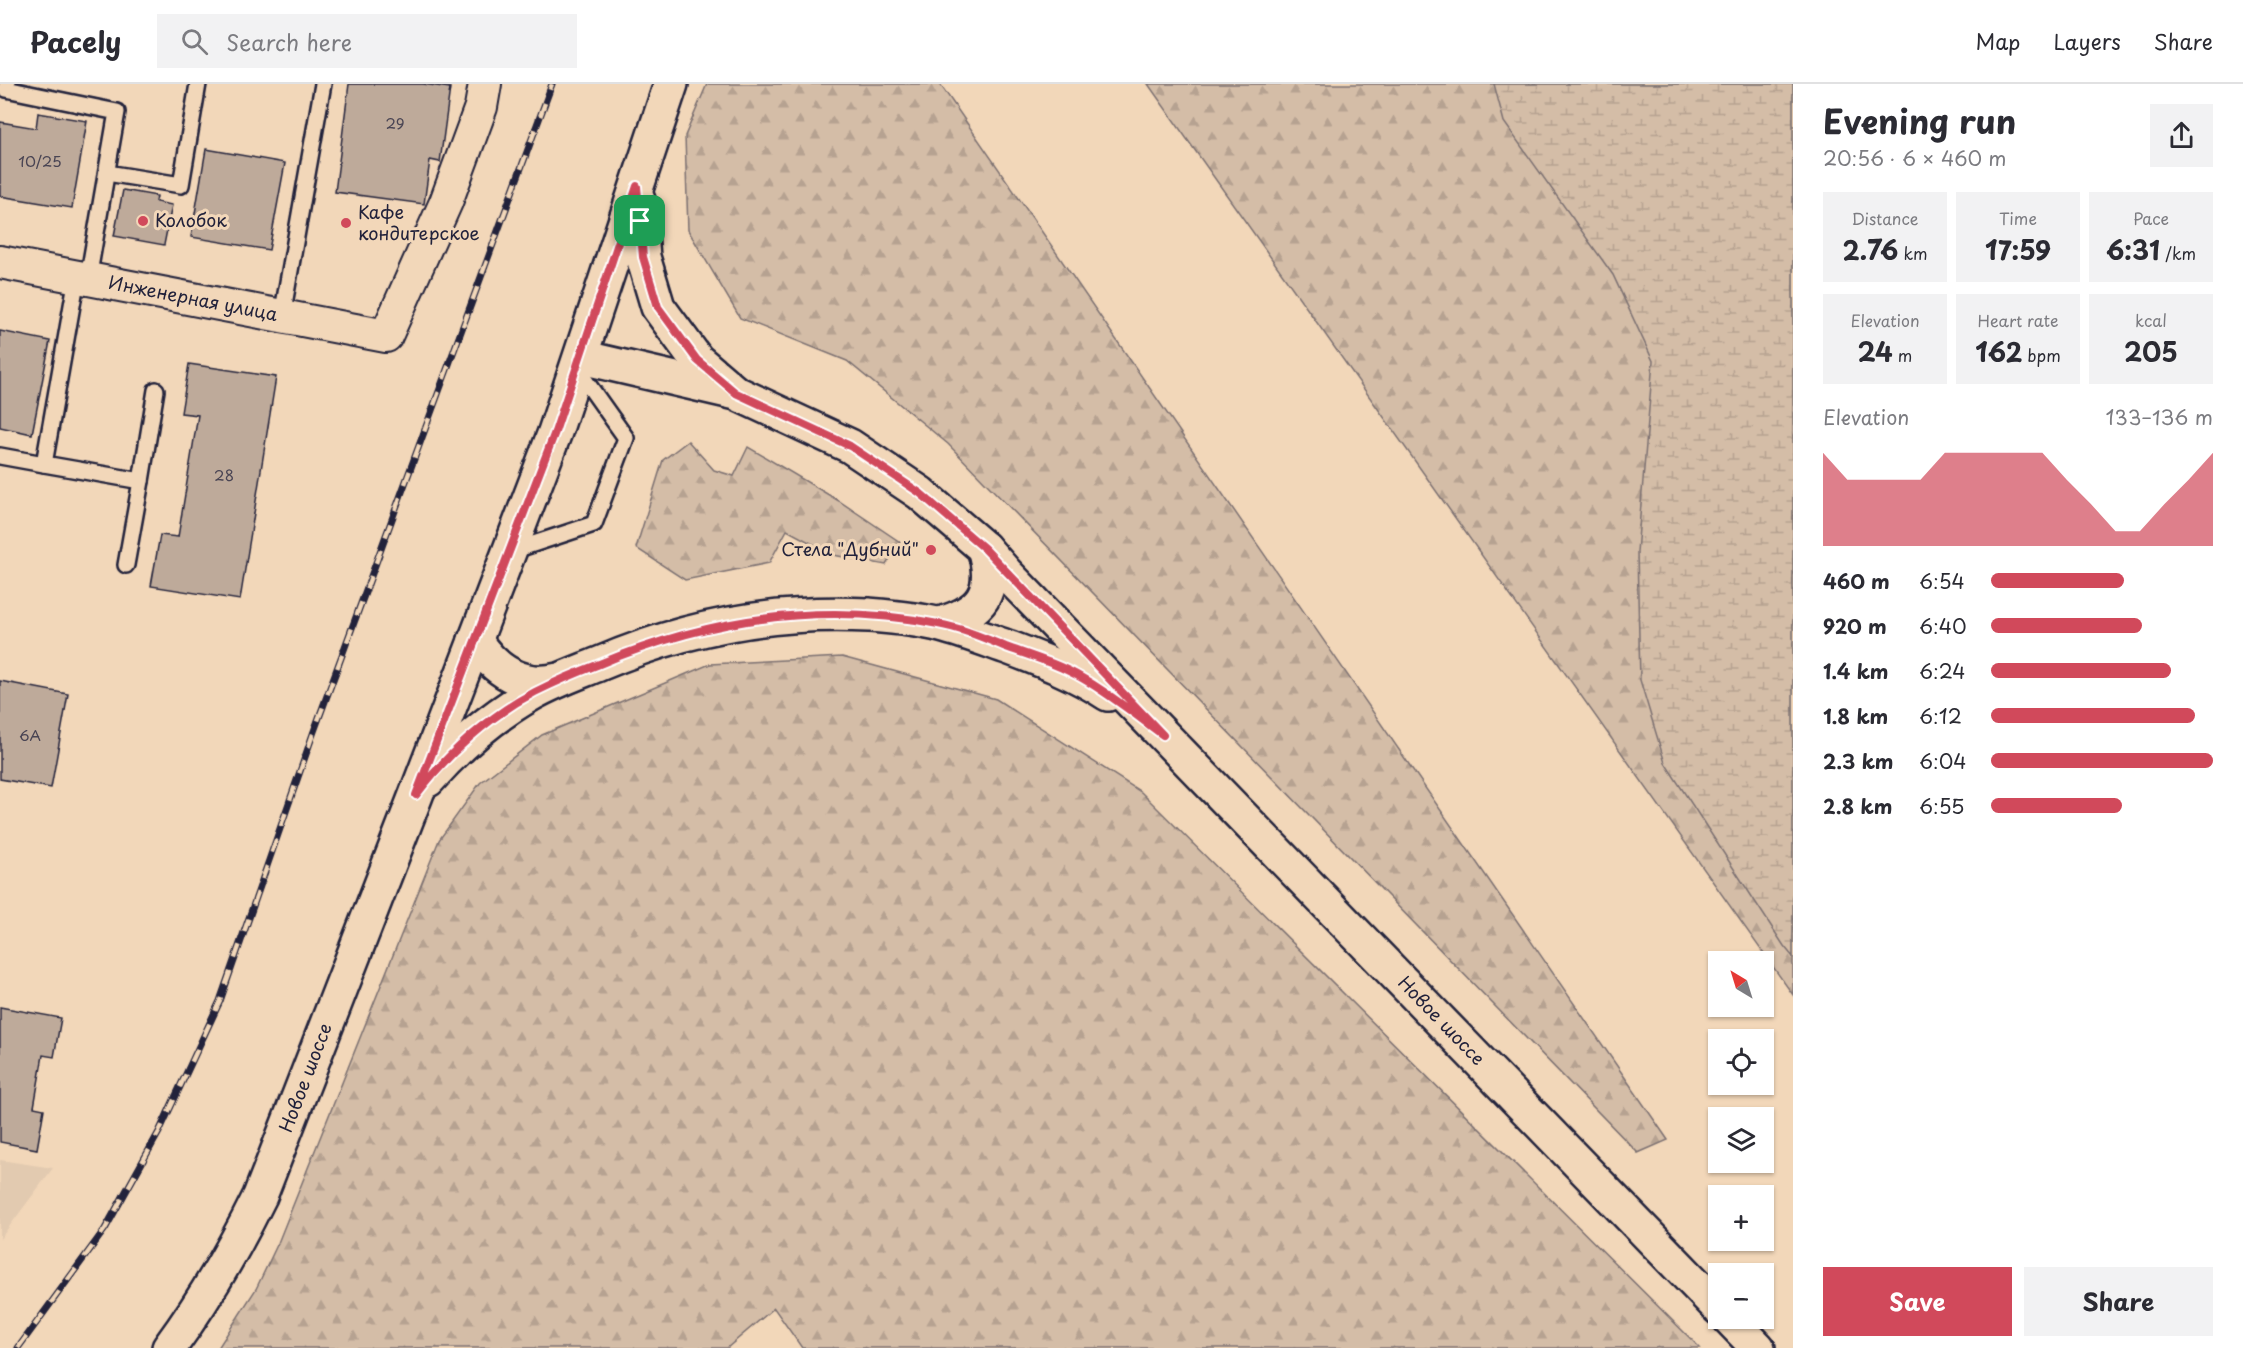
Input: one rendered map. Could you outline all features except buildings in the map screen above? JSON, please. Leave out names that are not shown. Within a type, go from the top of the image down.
[{"type":"main road","points":[[579,363],[671,84]]},
{"type":"main road","name":"Новое шоссе","points":[[637,186],[643,257],[658,307],[697,360],[736,393]]},
{"type":"main road","name":"Новое шоссе","points":[[169,1348],[198,1309],[232,1253],[260,1196],[416,795],[579,363],[736,393],[850,446],[920,493],[984,548],[1708,1297]]},
{"type":"main road","points":[[940,624],[954,620],[976,607],[989,587],[990,567],[984,548]]},
{"type":"main road","name":"Новое шоссе","points":[[416,795],[451,755],[509,707],[534,692],[653,642],[688,632],[765,617],[848,614],[890,616],[940,624],[1041,659],[1079,676],[1107,693],[1163,735]]},
{"type":"main road","points":[[475,640],[490,662],[502,671],[520,679],[546,683],[568,677]]},
{"type":"street","name":"Инженерная улица","points":[[0,262],[386,336],[446,202],[481,107],[485,84]]},
{"type":"lane","points":[[7,84],[6,90],[117,112],[107,172],[44,464]]},
{"type":"lane","points":[[107,172],[181,185],[198,84]]},
{"type":"lane","points":[[282,316],[322,84]]},
{"type":"lane","points":[[509,552],[594,524],[626,438],[579,363]]},
{"type":"lane","points":[[126,565],[156,390]]},
{"type":"lane","points":[[0,456],[141,481]]},
{"type":"shaded area","points":[[0,1160],[53,1168],[0,1239]]},
{"type":"green space","points":[[707,84],[940,84],[1668,1140],[1638,1153],[948,444],[847,361],[740,318],[688,230],[685,136]]},
{"type":"green space","points":[[1148,84],[1793,84],[1793,995],[1774,968],[1774,951],[1762,951]]},
{"type":"green space","points":[[1494,84],[1793,84],[1793,957],[1665,763],[1640,680],[1637,552],[1653,361],[1613,275],[1504,122]]},
{"type":"green space","points":[[688,441],[714,470],[734,476],[748,447],[839,501],[900,542],[886,565],[833,555],[787,530],[769,563],[685,580],[636,548],[663,460]]},
{"type":"green space","points":[[842,657],[996,699],[1141,792],[1700,1348],[802,1348],[774,1308],[727,1348],[218,1348],[256,1289],[278,1243],[439,840],[480,783],[542,735],[710,664]]},
{"type":"railway","points":[[18,1348],[105,1229],[159,1132],[220,1001],[313,734],[552,84]]},
{"type":"place","name":"Колобок","points":[[143,221]]},
{"type":"place","name":"Кафе кондитерское","points":[[346,223]]},
{"type":"place","name":"Стела \"Дубний\"","points":[[931,550]]},
{"type":"route","points":[[637,186],[640,221],[643,257],[658,307],[697,360],[736,393],[850,446],[920,493],[984,548],[1163,735],[1107,693],[1079,676],[1041,659],[940,624],[890,616],[848,614],[765,617],[688,632],[653,642],[534,692],[509,707],[451,755],[416,795],[555,432],[637,186]]}]
